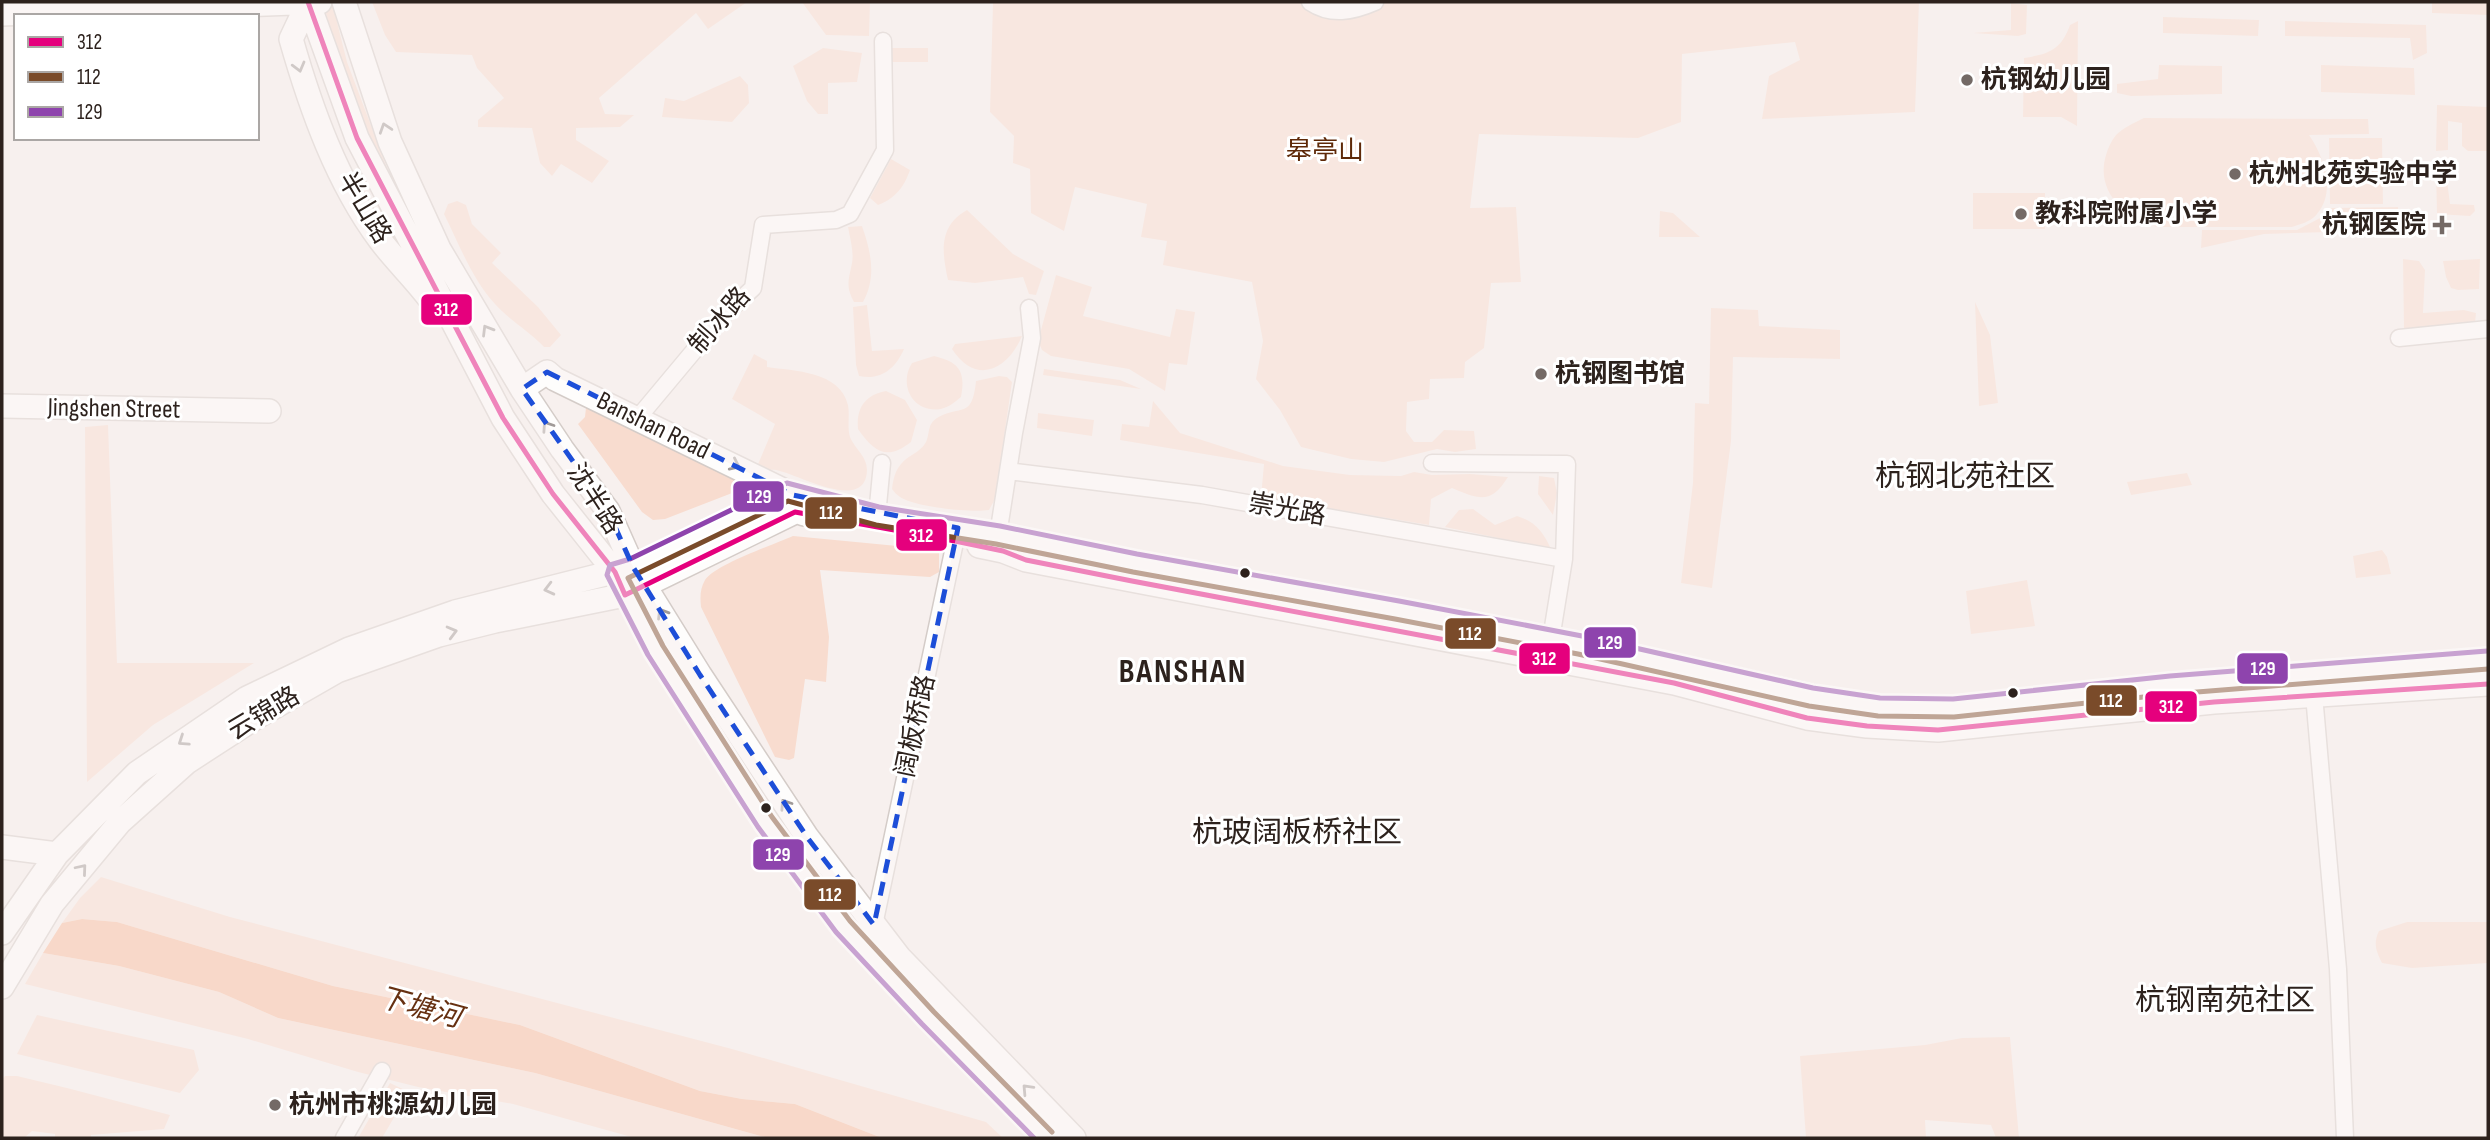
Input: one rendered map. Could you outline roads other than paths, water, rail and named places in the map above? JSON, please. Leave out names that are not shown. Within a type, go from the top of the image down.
[{"type":"main road","name":"半山路","points":[[313,2],[357,138],[468,351]]},
{"type":"main road","name":"半山路","points":[[313,2],[291,39],[304,86],[338,167],[353,199],[380,241],[424,291],[468,351]]},
{"type":"main road","points":[[26,14],[313,2]]},
{"type":"main road","name":"半山路","points":[[344,2],[390,142],[433,237],[522,389]]},
{"type":"main road","name":"沈半路","points":[[468,351],[503,418],[553,494],[624,570],[636,591],[700,675],[807,837],[874,925],[914,974],[1074,1138]]},
{"type":"main road","name":"Banshan Road","points":[[522,389],[547,372],[555,379],[637,419],[787,500],[957,534],[999,535],[1135,563],[1551,639],[1811,697],[1879,707],[1952,708],[2165,685],[2488,660]]},
{"type":"main road","name":"沈半路","points":[[522,389],[608,511],[624,570]]},
{"type":"main road","name":"Jingshen Street","points":[[2,406],[270,411]]},
{"type":"main road","name":"Banshan Road","points":[[787,500],[957,534],[1039,562],[1674,683],[1807,718],[1867,726],[1938,730],[2214,702],[2488,684]]},
{"type":"main road","points":[[624,570],[787,500]]},
{"type":"main road","points":[[636,591],[787,500]]},
{"type":"main road","name":"云锦路","points":[[2,933],[57,854],[136,773],[247,698],[349,649],[454,612],[624,570]]},
{"type":"main road","name":"沈半路","points":[[636,591],[655,650],[765,822],[843,927],[1046,1138]]},
{"type":"main road","name":"云锦路","points":[[2,987],[52,904],[120,822],[187,762],[255,718],[337,671],[461,629],[636,591]]},
{"type":"main road","points":[[2,847],[57,854]]},
{"type":"street","points":[[1310,2],[1327,11],[1346,12],[1375,2]]},
{"type":"street","name":"制冰路","points":[[637,419],[723,316],[753,288],[763,225],[836,220],[850,214],[885,150],[883,41]]},
{"type":"street","points":[[999,535],[1032,338],[1029,308]]},
{"type":"street","points":[[2399,338],[2488,329]]},
{"type":"street","points":[[877,516],[882,463]]},
{"type":"street","points":[[1432,463],[1567,464],[1564,559],[1551,639]]},
{"type":"street","name":"崇光路","points":[[1008,471],[1202,495],[1564,559]]},
{"type":"street","name":"阔板桥路","points":[[874,925],[957,534]]},
{"type":"street","points":[[2314,695],[2338,969],[2345,1138]]},
{"type":"street","points":[[344,1138],[382,1071]]},
{"type":"water","name":"下塘河","points":[[82,919],[117,922],[333,986],[520,1025],[700,1091],[742,1099],[795,1104],[882,1138],[768,1138],[535,1073],[278,1018],[219,992],[119,966],[43,953],[62,923]]},
{"type":"place","name":"杭钢幼儿园","points":[[1967,80]]},
{"type":"place","name":"杭州北苑实验中学","points":[[2235,174]]},
{"type":"place","name":"教科院附属小学","points":[[2021,214]]},
{"type":"place","name":"杭钢医院","points":[[2442,225]]},
{"type":"place","name":"杭钢图书馆","points":[[1541,374]]},
{"type":"place","name":"杭州市桃源幼儿园","points":[[275,1105]]},
{"type":"district","name":"杭钢北苑社区","points":[[1965,477]]},
{"type":"district","name":"BANSHAN","points":[[1183,672]]},
{"type":"district","name":"杭玻阔板桥社区","points":[[1297,833]]},
{"type":"district","name":"杭钢南苑社区","points":[[2225,1001]]},
{"type":"park label","name":"皋亭山","points":[[1325,151]]}]
